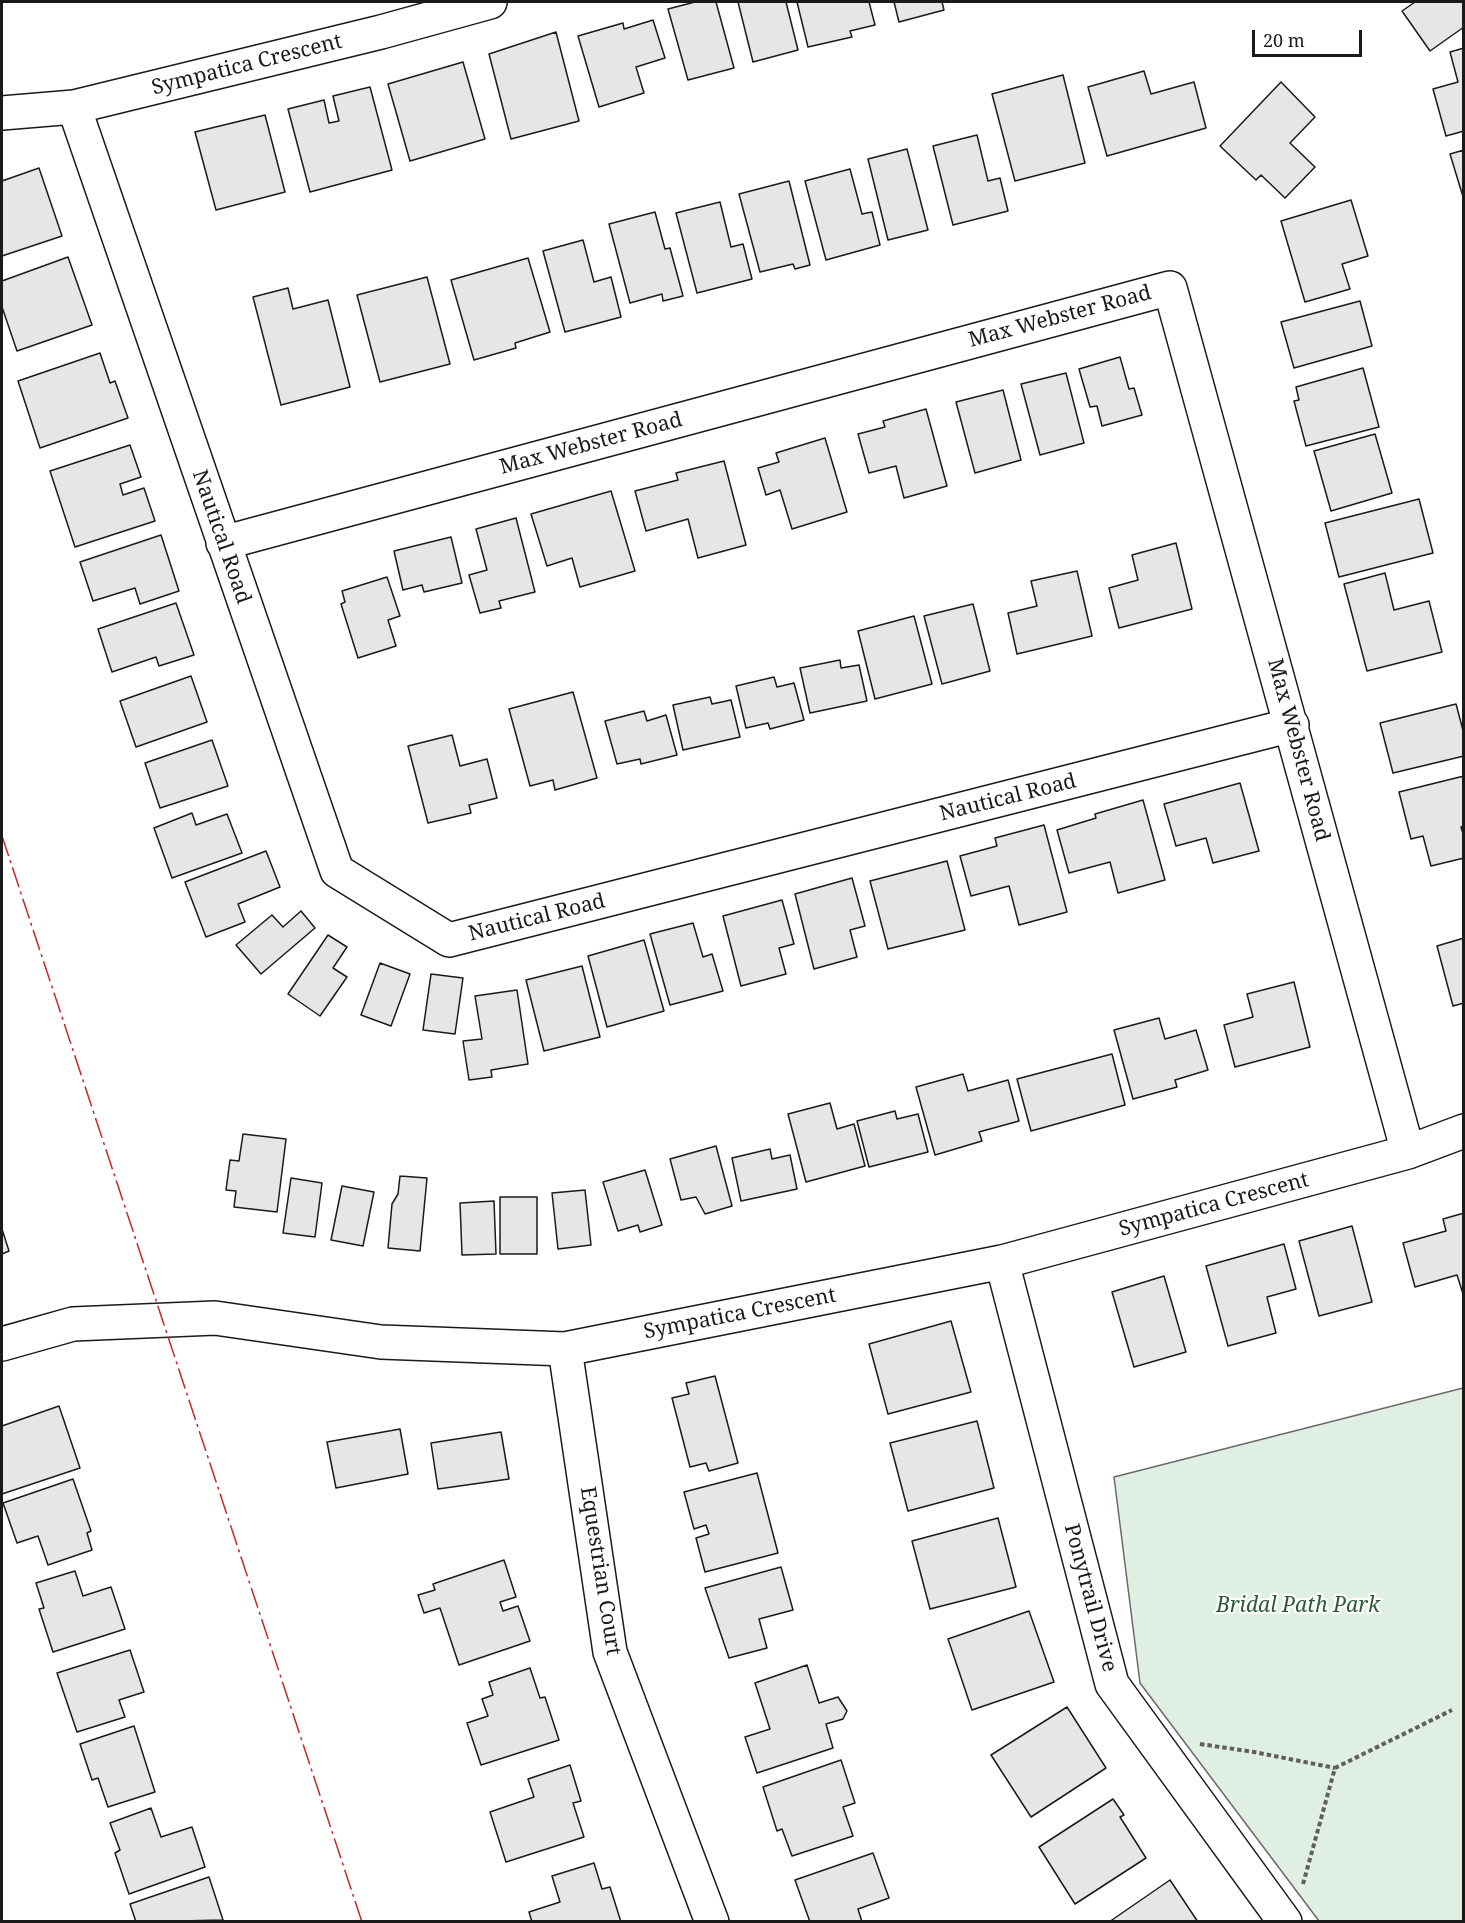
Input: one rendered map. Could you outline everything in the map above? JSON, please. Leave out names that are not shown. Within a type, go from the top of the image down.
[{"type":"street","name":"Sympatica Crescent","points":[[2,113],[74,107],[381,32],[490,2]]},
{"type":"street","name":"Nautical Road","points":[[74,107],[337,871],[448,940],[1292,725]]},
{"type":"street","name":"Max Webster Road","points":[[223,543],[1170,288],[1408,1152]]},
{"type":"street","name":"Sympatica Crescent","points":[[2,1344],[73,1324],[215,1318],[381,1342],[565,1349],[1002,1262],[1408,1152],[1464,1131]]},
{"type":"street","name":"Ponytrail Drive","points":[[1002,1262],[1113,1684],[1285,1922]]},
{"type":"street","name":"Equestrian Court","points":[[565,1349],[610,1652],[712,1922]]},
{"type":"path","points":[[1152,1738],[1254,1752],[1335,1768],[1452,1710]]},
{"type":"path","points":[[1302,1888],[1335,1768]]},
{"type":"green space","name":"Bridal Path Park","points":[[1463,1388],[1463,1921],[1319,1921],[1140,1683],[1114,1477]]},
{"type":"building","points":[[695,2],[716,2],[734,68],[688,80],[668,9]]},
{"type":"building","points":[[738,2],[786,2],[798,50],[753,62]]},
{"type":"building","points":[[797,2],[869,2],[875,25],[850,31],[852,37],[808,47]]},
{"type":"building","points":[[894,2],[942,2],[944,10],[899,22]]},
{"type":"building","points":[[1415,2],[1464,2],[1464,27],[1430,51],[1402,11]]},
{"type":"building","points":[[653,20],[665,58],[636,67],[644,93],[599,107],[578,36],[623,23],[624,29]]},
{"type":"building","points":[[556,32],[579,121],[511,139],[489,54]]},
{"type":"building","points":[[1464,48],[1464,131],[1446,136],[1433,89],[1458,82],[1450,52]]},
{"type":"building","points":[[463,62],[485,139],[410,161],[388,84]]},
{"type":"building","points":[[1144,71],[1151,94],[1194,82],[1206,128],[1107,156],[1088,87]]},
{"type":"building","points":[[1063,75],[1085,163],[1015,181],[992,94]]},
{"type":"building","points":[[1281,82],[1315,117],[1290,143],[1315,167],[1285,198],[1261,175],[1256,180],[1220,146]]},
{"type":"building","points":[[370,87],[392,170],[310,192],[288,109],[324,100],[329,123],[339,121],[333,96]]},
{"type":"building","points":[[265,115],[285,192],[216,210],[195,132]]},
{"type":"building","points":[[977,135],[988,181],[1000,178],[1008,211],[953,225],[933,146]]},
{"type":"building","points":[[907,149],[928,230],[888,240],[868,159]]},
{"type":"building","points":[[1464,150],[1464,200],[1450,154]]},
{"type":"building","points":[[39,168],[62,236],[2,256],[2,181]]},
{"type":"building","points":[[850,169],[862,214],[872,212],[880,245],[826,260],[805,181]]},
{"type":"building","points":[[789,181],[810,265],[795,269],[793,264],[760,272],[739,194]]},
{"type":"building","points":[[1351,200],[1368,256],[1342,264],[1350,289],[1305,302],[1281,221]]},
{"type":"building","points":[[720,202],[731,247],[743,244],[752,279],[697,293],[676,213]]},
{"type":"building","points":[[655,212],[665,249],[670,248],[683,296],[663,301],[662,294],[630,303],[609,224]]},
{"type":"building","points":[[583,240],[594,282],[611,277],[621,317],[565,332],[543,251]]},
{"type":"building","points":[[68,257],[92,325],[17,351],[2,307],[2,281]]},
{"type":"building","points":[[528,258],[550,332],[515,343],[516,348],[474,360],[451,280]]},
{"type":"building","points":[[427,277],[450,364],[380,382],[357,295]]},
{"type":"building","points":[[288,288],[293,309],[328,300],[350,387],[281,405],[253,297]]},
{"type":"building","points":[[1360,301],[1372,346],[1294,368],[1281,322]]},
{"type":"building","points":[[100,353],[110,383],[115,381],[128,418],[40,448],[18,381]]},
{"type":"building","points":[[1120,357],[1129,389],[1134,388],[1142,415],[1102,426],[1097,406],[1090,407],[1079,369]]},
{"type":"building","points":[[1363,368],[1379,427],[1306,446],[1294,401],[1299,400],[1296,387]]},
{"type":"building","points":[[1066,373],[1084,443],[1040,455],[1021,384]]},
{"type":"building","points":[[1003,390],[1021,460],[975,473],[956,402]]},
{"type":"building","points":[[926,409],[947,486],[904,498],[896,466],[869,473],[858,434],[885,427],[883,421]]},
{"type":"building","points":[[1375,434],[1392,493],[1331,511],[1314,451]]},
{"type":"building","points":[[825,438],[847,512],[792,529],[780,490],[766,495],[758,468],[779,462],[776,453]]},
{"type":"building","points":[[130,445],[141,477],[120,484],[123,495],[144,488],[155,521],[75,547],[50,471]]},
{"type":"building","points":[[724,461],[746,545],[698,558],[688,519],[646,531],[635,491],[678,480],[676,473]]},
{"type":"building","points":[[611,491],[635,571],[580,587],[572,558],[547,566],[531,514]]},
{"type":"building","points":[[1419,499],[1433,553],[1339,577],[1325,523]]},
{"type":"building","points":[[516,518],[535,592],[499,601],[501,608],[480,613],[469,575],[487,570],[476,529]]},
{"type":"building","points":[[161,535],[179,591],[140,604],[135,588],[93,601],[80,562]]},
{"type":"building","points":[[451,537],[462,583],[424,592],[422,585],[403,590],[394,551]]},
{"type":"building","points":[[1176,543],[1192,609],[1119,628],[1109,588],[1138,580],[1132,555]]},
{"type":"building","points":[[1077,571],[1092,636],[1017,654],[1008,613],[1037,606],[1031,581]]},
{"type":"building","points":[[1385,573],[1394,610],[1429,601],[1442,652],[1367,671],[1344,584]]},
{"type":"building","points":[[387,577],[400,616],[388,620],[396,646],[358,658],[341,604],[345,602],[342,591]]},
{"type":"building","points":[[176,603],[194,655],[159,666],[156,657],[112,672],[98,629]]},
{"type":"building","points":[[973,604],[990,671],[942,684],[924,616]]},
{"type":"building","points":[[914,616],[932,684],[875,699],[858,631]]},
{"type":"building","points":[[840,660],[841,668],[859,665],[867,701],[810,713],[800,668]]},
{"type":"building","points":[[191,676],[207,722],[136,747],[120,701]]},
{"type":"building","points":[[774,677],[777,687],[794,683],[804,720],[770,729],[768,723],[746,728],[736,686]]},
{"type":"building","points":[[573,692],[597,778],[555,790],[553,780],[530,786],[509,709]]},
{"type":"building","points":[[710,697],[712,704],[731,700],[740,737],[683,750],[673,705]]},
{"type":"building","points":[[1456,704],[1464,734],[1464,756],[1393,773],[1380,723]]},
{"type":"building","points":[[644,711],[647,721],[666,715],[677,755],[641,764],[640,759],[617,764],[605,721]]},
{"type":"building","points":[[452,735],[460,766],[487,759],[497,798],[469,805],[471,813],[428,823],[408,746]]},
{"type":"building","points":[[212,740],[228,786],[160,808],[145,763]]},
{"type":"building","points":[[1464,776],[1464,826],[1461,827],[1464,837],[1464,858],[1431,866],[1423,836],[1411,839],[1399,792]]},
{"type":"building","points":[[1240,783],[1259,851],[1213,863],[1206,838],[1176,846],[1164,804]]},
{"type":"building","points":[[1143,800],[1165,880],[1118,893],[1110,862],[1069,873],[1057,830],[1096,818],[1095,814]]},
{"type":"building","points":[[192,813],[196,825],[227,814],[242,853],[172,878],[154,828]]},
{"type":"building","points":[[1044,825],[1067,912],[1019,925],[1009,886],[971,896],[960,856],[997,846],[995,838]]},
{"type":"building","points":[[266,851],[280,887],[238,904],[245,922],[206,937],[185,882]]},
{"type":"building","points":[[947,861],[965,930],[888,949],[870,881]]},
{"type":"building","points":[[852,878],[865,926],[850,930],[857,957],[814,969],[795,894]]},
{"type":"building","points":[[782,900],[794,944],[779,948],[786,974],[741,986],[723,916]]},
{"type":"building","points":[[301,911],[315,928],[261,974],[236,945],[272,915],[283,927]]},
{"type":"building","points":[[693,923],[703,957],[712,954],[723,991],[670,1005],[650,934]]},
{"type":"building","points":[[328,935],[347,947],[333,968],[347,977],[320,1016],[288,994]]},
{"type":"building","points":[[1464,938],[1464,1003],[1453,1006],[1437,946]]},
{"type":"building","points":[[644,940],[664,1011],[607,1027],[588,956]]},
{"type":"building","points":[[380,963],[410,974],[391,1026],[361,1015]]},
{"type":"building","points":[[582,966],[600,1037],[544,1051],[526,980]]},
{"type":"building","points":[[431,974],[463,978],[455,1034],[423,1030]]},
{"type":"building","points":[[1294,982],[1310,1047],[1235,1067],[1224,1025],[1253,1017],[1247,994]]},
{"type":"building","points":[[517,990],[528,1064],[491,1070],[492,1077],[469,1080],[463,1041],[482,1039],[475,996]]},
{"type":"building","points":[[1159,1018],[1165,1039],[1196,1030],[1208,1070],[1175,1080],[1177,1087],[1133,1099],[1114,1030]]},
{"type":"building","points":[[1112,1054],[1125,1105],[1031,1131],[1017,1079]]},
{"type":"building","points":[[963,1074],[968,1091],[1008,1080],[1019,1121],[979,1132],[982,1141],[935,1155],[916,1087]]},
{"type":"building","points":[[830,1103],[837,1129],[854,1124],[865,1166],[806,1182],[788,1114]]},
{"type":"building","points":[[895,1111],[897,1119],[918,1114],[928,1152],[869,1167],[857,1121]]},
{"type":"building","points":[[243,1134],[286,1139],[277,1212],[234,1207],[236,1191],[226,1190],[230,1160],[239,1161]]},
{"type":"building","points":[[716,1146],[732,1206],[705,1214],[696,1197],[681,1200],[670,1159]]},
{"type":"building","points":[[770,1149],[772,1159],[790,1155],[797,1189],[741,1201],[732,1158]]},
{"type":"building","points":[[645,1170],[662,1225],[640,1232],[638,1225],[618,1231],[603,1182]]},
{"type":"building","points":[[400,1176],[427,1178],[420,1251],[388,1248],[392,1204],[398,1194]]},
{"type":"building","points":[[291,1178],[322,1183],[315,1237],[283,1233]]},
{"type":"building","points":[[342,1186],[374,1192],[363,1246],[331,1240]]},
{"type":"building","points":[[585,1190],[591,1245],[558,1249],[552,1193]]},
{"type":"building","points":[[500,1197],[537,1197],[537,1254],[500,1254]]},
{"type":"building","points":[[494,1201],[496,1254],[462,1255],[460,1203]]},
{"type":"building","points":[[1464,1213],[1464,1297],[1457,1275],[1415,1287],[1403,1243],[1446,1231],[1443,1219]]},
{"type":"building","points":[[1352,1226],[1372,1302],[1319,1316],[1299,1241]]},
{"type":"building","points":[[2,1229],[9,1251],[2,1254]]},
{"type":"building","points":[[1284,1244],[1296,1289],[1267,1297],[1276,1333],[1228,1346],[1206,1266]]},
{"type":"building","points":[[1164,1276],[1186,1352],[1134,1367],[1112,1292]]},
{"type":"building","points":[[951,1321],[971,1392],[888,1414],[869,1344]]},
{"type":"building","points":[[715,1376],[738,1463],[709,1471],[706,1463],[690,1467],[672,1398],[689,1394],[686,1383]]},
{"type":"building","points":[[59,1406],[80,1468],[2,1494],[2,1426]]},
{"type":"building","points":[[977,1421],[994,1488],[908,1511],[890,1443]]},
{"type":"building","points":[[400,1429],[408,1474],[336,1488],[327,1442]]},
{"type":"building","points":[[501,1432],[509,1479],[438,1489],[431,1443]]},
{"type":"building","points":[[757,1473],[778,1553],[705,1572],[696,1538],[709,1534],[706,1525],[694,1529],[684,1492]]},
{"type":"building","points":[[73,1479],[91,1531],[87,1533],[92,1550],[48,1565],[38,1536],[17,1543],[3,1503]]},
{"type":"building","points":[[998,1518],[1016,1587],[930,1609],[912,1541]]},
{"type":"building","points":[[504,1560],[516,1597],[500,1602],[503,1611],[518,1606],[530,1641],[459,1665],[440,1608],[424,1613],[418,1595],[435,1590],[433,1584]]},
{"type":"building","points":[[781,1567],[793,1610],[759,1619],[767,1648],[729,1658],[705,1588]]},
{"type":"building","points":[[75,1571],[83,1596],[111,1587],[125,1629],[53,1652],[39,1609],[44,1608],[36,1583]]},
{"type":"building","points":[[1029,1611],[1054,1682],[972,1710],[948,1639]]},
{"type":"building","points":[[130,1650],[144,1692],[119,1700],[125,1717],[77,1732],[57,1673]]},
{"type":"building","points":[[807,1665],[819,1703],[838,1697],[847,1711],[843,1719],[826,1724],[833,1748],[757,1773],[745,1737],[770,1729],[755,1683]]},
{"type":"building","points":[[530,1668],[540,1698],[545,1697],[559,1740],[481,1765],[467,1723],[488,1716],[482,1699],[493,1695],[489,1682]]},
{"type":"building","points":[[1067,1707],[1106,1768],[1031,1817],[991,1755]]},
{"type":"building","points":[[134,1726],[155,1792],[108,1807],[98,1778],[92,1780],[80,1744]]},
{"type":"building","points":[[841,1760],[855,1803],[843,1807],[853,1836],[792,1856],[782,1829],[777,1831],[763,1787]]},
{"type":"building","points":[[570,1765],[581,1801],[573,1803],[584,1837],[506,1862],[490,1812],[534,1797],[528,1779]]},
{"type":"building","points":[[1113,1799],[1124,1815],[1120,1817],[1146,1858],[1075,1904],[1039,1847]]},
{"type":"building","points":[[151,1808],[161,1837],[192,1827],[205,1867],[129,1894],[115,1853],[120,1850],[110,1823]]},
{"type":"building","points":[[873,1853],[889,1898],[858,1909],[862,1922],[810,1922],[795,1880]]},
{"type":"building","points":[[594,1863],[602,1889],[610,1887],[621,1922],[532,1922],[529,1912],[560,1902],[552,1876]]},
{"type":"building","points":[[209,1877],[223,1920],[136,1922],[130,1904]]},
{"type":"building","points":[[1170,1880],[1198,1922],[1109,1922]]},
{"type":"power","points":[[2,836],[362,1922]]}]
